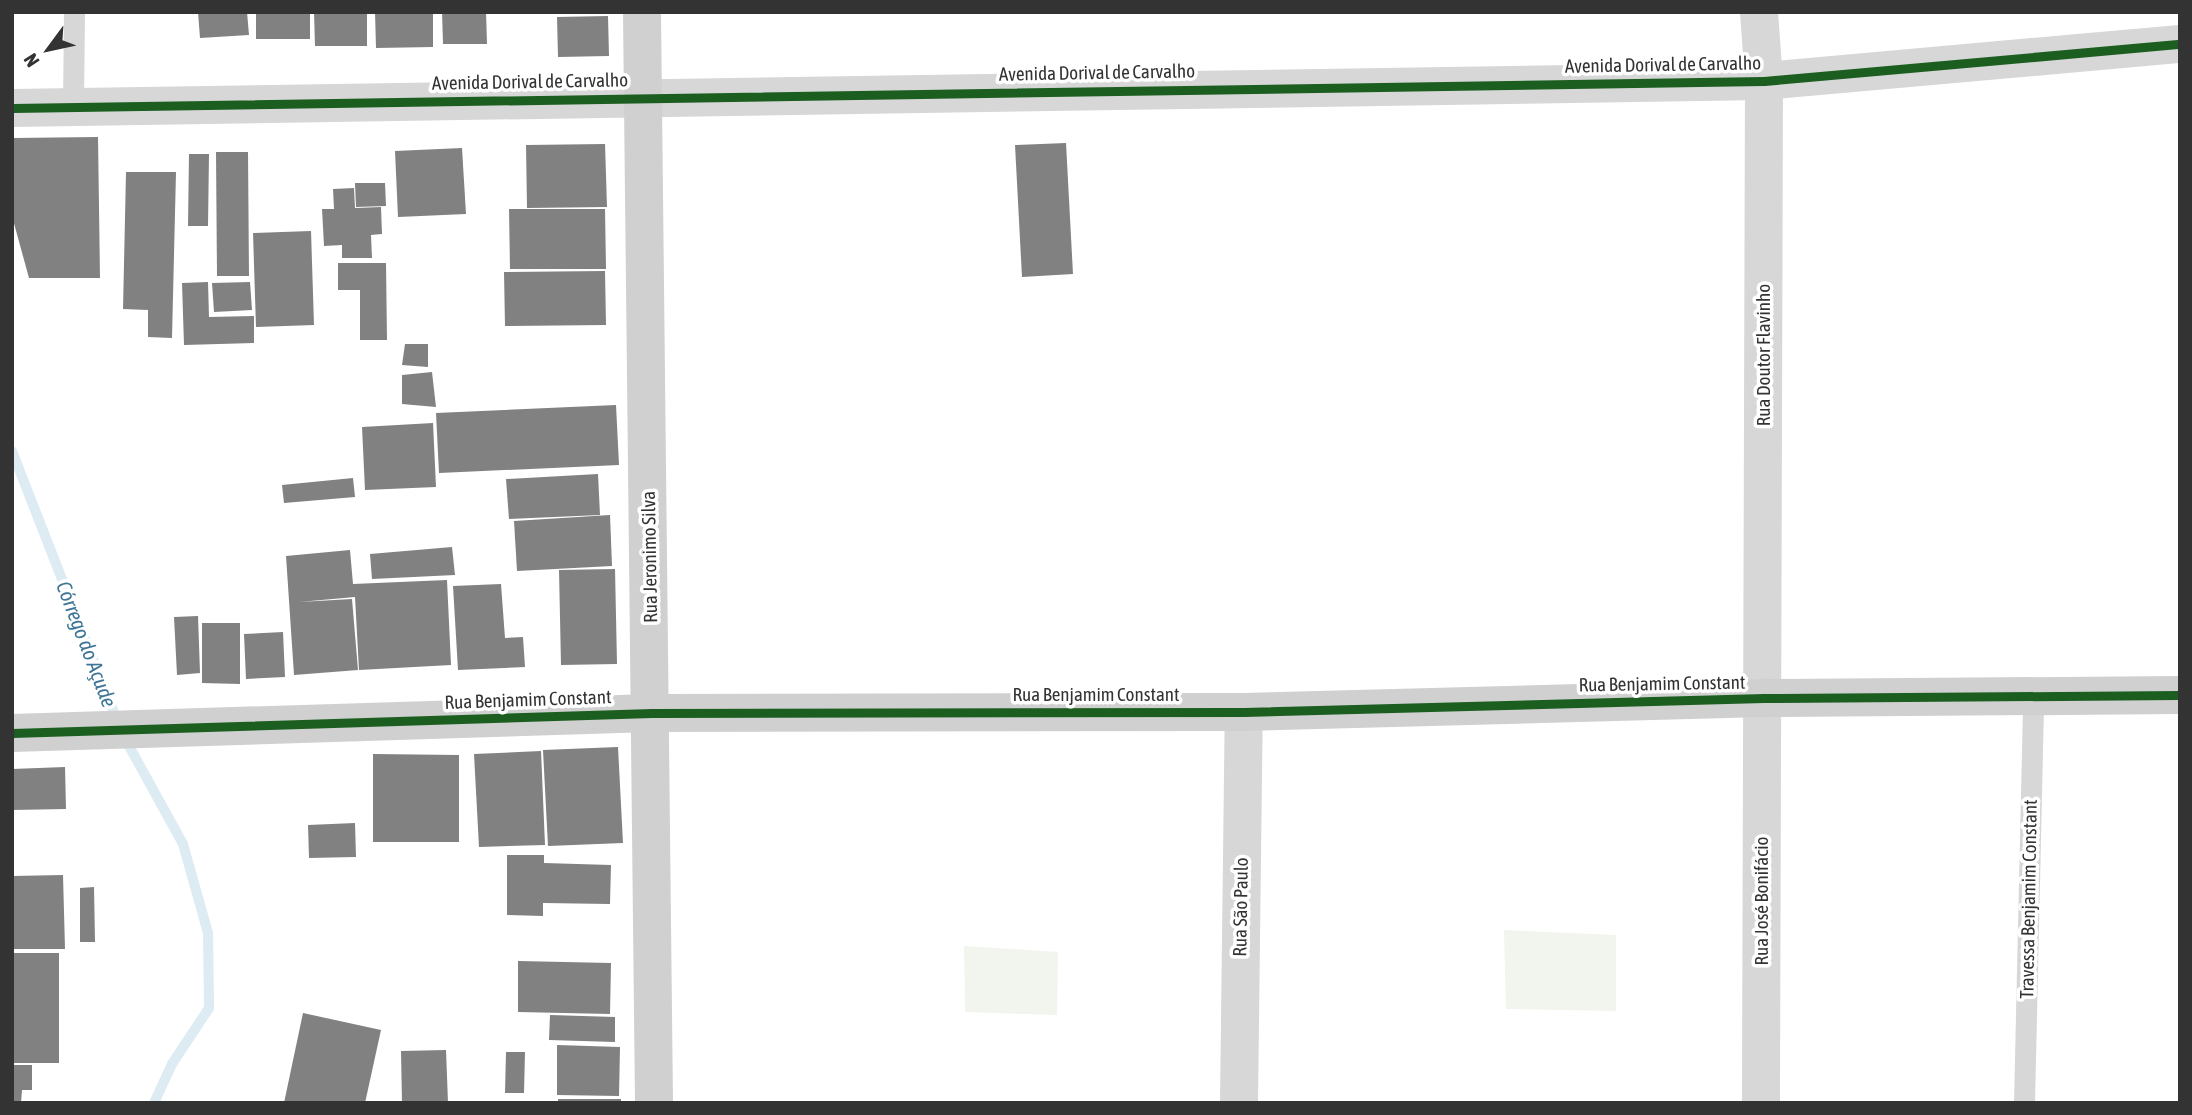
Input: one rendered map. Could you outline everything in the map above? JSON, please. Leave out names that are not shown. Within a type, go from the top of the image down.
[{"type":"street","name":"Rua Jeronimo Silva","points":[[642,12],[652,713],[654,1103]]},
{"type":"street","name":"Rua Doutor Flavinho","points":[[1759,12],[1764,81],[1764,698]]},
{"type":"street","name":"Avenida Dorival de Carvalho","points":[[12,108],[1764,81],[2180,44]]},
{"type":"street","name":"Rua Benjamim Constant","points":[[12,733],[652,713],[1244,712],[1764,698],[2180,695]]},
{"type":"street","name":"Rua José Bonifácio","points":[[1761,1103],[1764,698]]},
{"type":"street","name":"Rua São Paulo","points":[[1239,1103],[1244,712]]},
{"type":"lane","points":[[73,107],[74,12]]},
{"type":"lane","name":"Travessa Benjamim Constant","points":[[2024,1103],[2034,696]]},
{"type":"shaded area","points":[[1504,930],[1616,935],[1616,1011],[1506,1009]]},
{"type":"shaded area","points":[[964,946],[1058,952],[1057,1015],[965,1012]]},
{"type":"building","points":[[198,12],[247,12],[249,35],[200,38]]},
{"type":"building","points":[[256,12],[310,12],[310,39],[256,39]]},
{"type":"building","points":[[314,12],[367,12],[367,46],[315,46]]},
{"type":"building","points":[[375,12],[433,12],[433,47],[376,48]]},
{"type":"building","points":[[442,12],[486,12],[487,44],[443,44]]},
{"type":"building","points":[[608,16],[609,56],[558,57],[557,17]]},
{"type":"building","points":[[98,137],[100,278],[29,278],[12,216],[12,138]]},
{"type":"building","points":[[1066,143],[1073,274],[1022,277],[1015,145]]},
{"type":"building","points":[[605,144],[607,207],[527,208],[526,145]]},
{"type":"building","points":[[462,148],[466,214],[398,217],[395,151]]},
{"type":"building","points":[[216,152],[248,152],[249,276],[217,276]]},
{"type":"building","points":[[189,154],[209,154],[208,226],[188,226]]},
{"type":"building","points":[[126,172],[176,172],[172,338],[148,337],[148,310],[123,309]]},
{"type":"building","points":[[355,183],[385,183],[386,206],[356,207]]},
{"type":"building","points":[[354,188],[355,208],[381,207],[382,234],[371,235],[372,258],[342,258],[342,245],[324,246],[322,209],[334,209],[333,189]]},
{"type":"building","points":[[509,209],[605,209],[606,269],[510,269]]},
{"type":"building","points":[[311,231],[314,325],[256,327],[253,233]]},
{"type":"building","points":[[338,263],[386,263],[387,340],[360,340],[360,290],[338,290]]},
{"type":"building","points":[[605,271],[606,325],[505,326],[504,272]]},
{"type":"building","points":[[208,282],[209,317],[254,316],[254,343],[184,345],[182,283]]},
{"type":"building","points":[[250,282],[252,310],[214,312],[212,283]]},
{"type":"building","points":[[405,344],[428,344],[428,367],[402,365]]},
{"type":"building","points":[[432,372],[436,407],[402,404],[402,375]]},
{"type":"building","points":[[616,405],[619,465],[439,473],[436,413]]},
{"type":"building","points":[[433,423],[436,487],[365,490],[362,427]]},
{"type":"building","points":[[598,474],[600,515],[509,519],[506,479]]},
{"type":"building","points":[[353,478],[355,497],[284,503],[282,485]]},
{"type":"building","points":[[610,515],[612,566],[517,571],[514,521]]},
{"type":"building","points":[[452,547],[455,575],[372,579],[370,554]]},
{"type":"building","points":[[350,550],[353,584],[447,580],[451,665],[359,670],[355,597],[299,602],[352,599],[358,670],[294,675],[286,556]]},
{"type":"building","points":[[615,569],[617,664],[561,665],[559,570]]},
{"type":"building","points":[[501,584],[505,638],[523,637],[525,667],[458,670],[453,586]]},
{"type":"building","points":[[198,616],[200,673],[177,675],[174,617]]},
{"type":"building","points":[[202,623],[240,623],[240,684],[202,683]]},
{"type":"building","points":[[283,632],[285,677],[246,679],[244,634]]},
{"type":"building","points":[[618,747],[623,843],[548,846],[543,750]]},
{"type":"building","points":[[541,751],[545,845],[479,847],[474,754]]},
{"type":"building","points":[[373,754],[459,755],[459,842],[373,842]]},
{"type":"building","points":[[65,767],[66,809],[12,810],[12,769]]},
{"type":"building","points":[[355,823],[356,857],[309,858],[308,825]]},
{"type":"building","points":[[507,855],[544,855],[544,863],[611,865],[610,904],[543,903],[543,916],[507,915]]},
{"type":"building","points":[[63,875],[65,949],[12,949],[12,876]]},
{"type":"building","points":[[94,887],[95,942],[80,942],[80,888]]},
{"type":"building","points":[[12,953],[59,953],[59,1063],[12,1063]]},
{"type":"building","points":[[518,961],[611,963],[610,1014],[518,1012]]},
{"type":"building","points":[[303,1013],[381,1030],[365,1103],[284,1103]]},
{"type":"building","points":[[550,1015],[615,1017],[615,1042],[549,1040]]},
{"type":"building","points":[[557,1045],[620,1047],[619,1096],[557,1095]]},
{"type":"building","points":[[446,1050],[448,1103],[402,1103],[401,1051]]},
{"type":"building","points":[[506,1052],[525,1052],[524,1093],[505,1093]]},
{"type":"building","points":[[12,1065],[32,1065],[32,1090],[22,1090],[21,1103],[12,1103]]},
{"type":"building","points":[[558,1099],[621,1099],[621,1103],[558,1103]]},
{"type":"waterway","name":"Córrego do Açude","points":[[12,451],[118,723]]},
{"type":"waterway","name":"Córrego do Açude","points":[[124,737],[183,844],[208,933],[209,1008],[172,1064],[154,1103]]},
{"type":"cycle path","points":[[12,108],[1764,81],[2180,44]]},
{"type":"cycle path","points":[[12,733],[652,713],[1244,712],[1764,698],[2180,695]]}]
